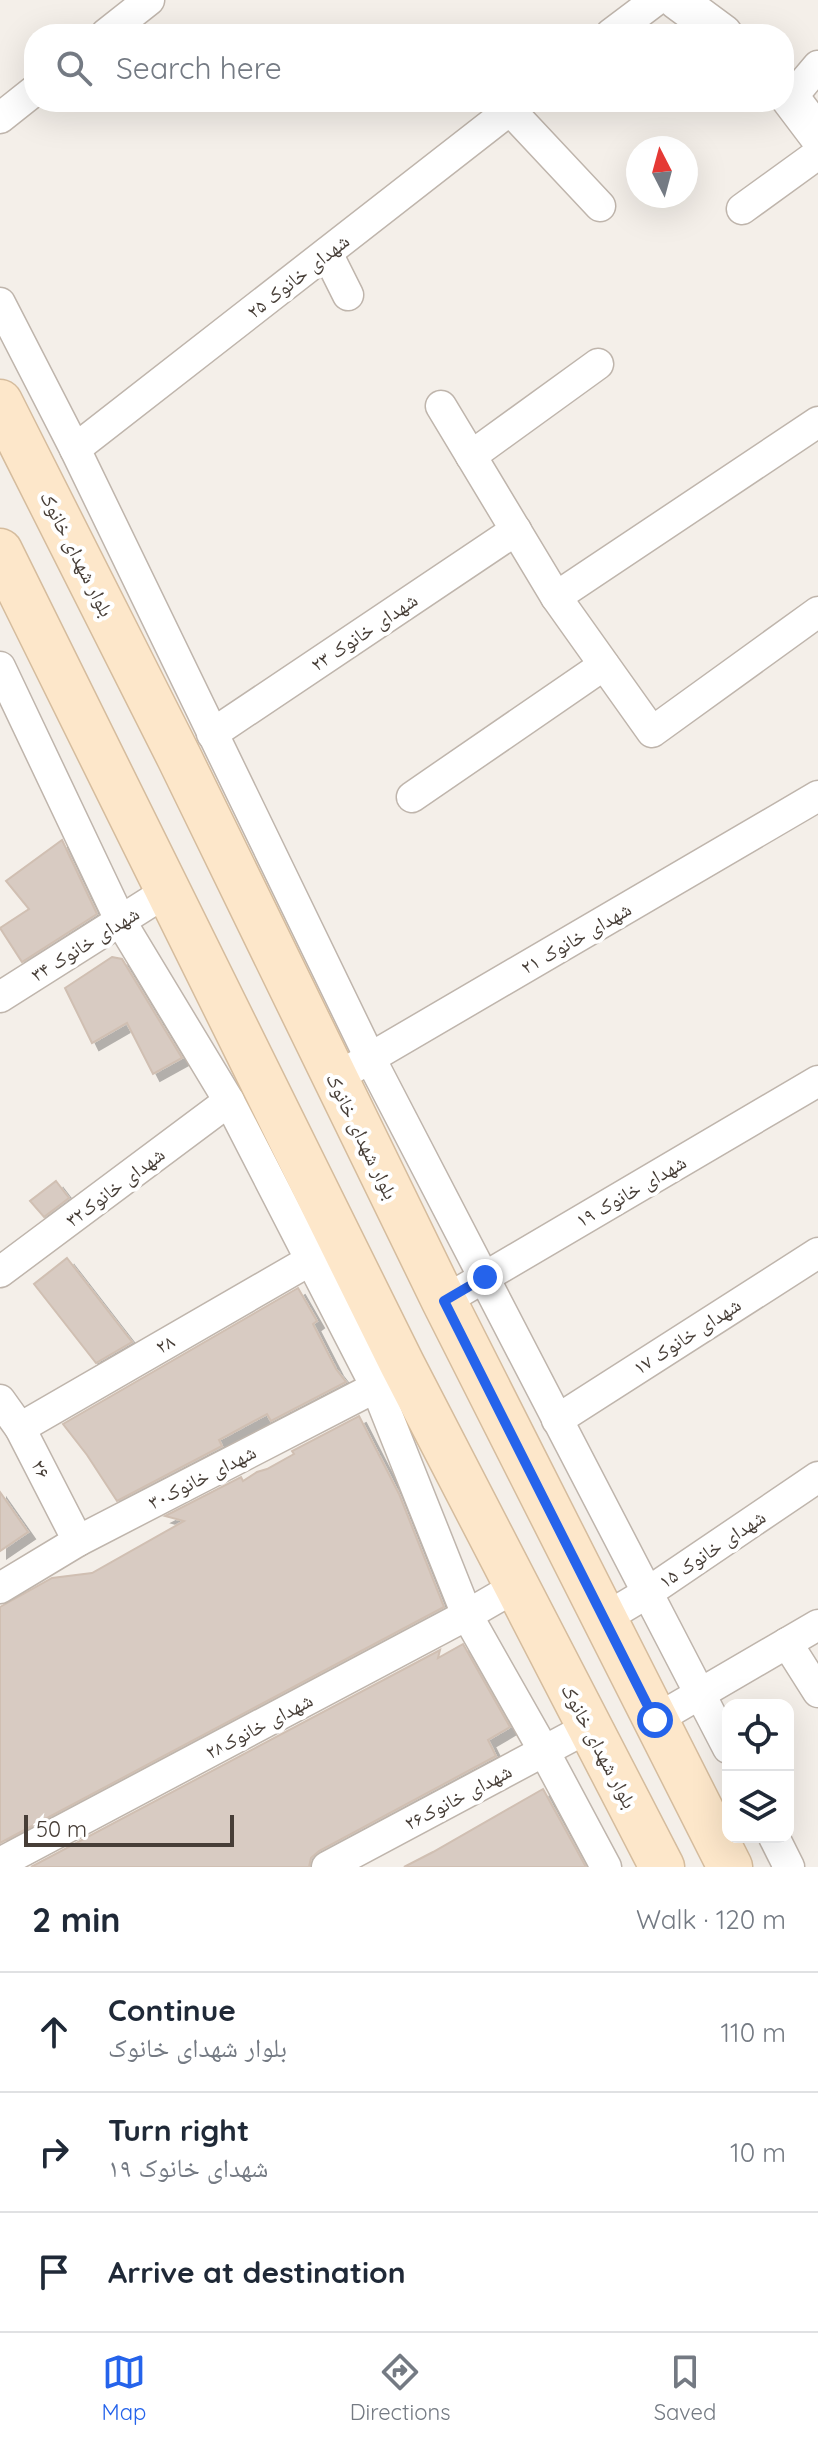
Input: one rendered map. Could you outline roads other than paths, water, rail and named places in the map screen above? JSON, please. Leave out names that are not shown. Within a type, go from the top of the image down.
[{"type":"main road","name":"بلوار شهدای خانوک","points":[[0,402],[123,598],[352,1068],[444,1301],[730,1867]]},
{"type":"main road","name":"بلوار شهدای خانوک","points":[[0,551],[169,890],[389,1375],[517,1586],[662,1867]]},
{"type":"street","points":[[119,24],[149,0]]},
{"type":"street","points":[[624,24],[656,0]]},
{"type":"street","points":[[677,0],[709,24]]},
{"type":"street","points":[[794,88],[818,66]]},
{"type":"street","points":[[0,118],[24,99]]},
{"type":"street","points":[[794,102],[818,135]]},
{"type":"street","name":"شهدای خانوک ۲۵","points":[[75,449],[507,112]]},
{"type":"street","points":[[520,112],[600,206]]},
{"type":"street","points":[[742,209],[818,154]]},
{"type":"street","points":[[327,253],[348,295]]},
{"type":"street","points":[[0,303],[75,449],[123,598],[212,734],[282,924]]},
{"type":"street","points":[[471,456],[598,364]]},
{"type":"street","points":[[441,406],[556,597],[652,732],[818,612]]},
{"type":"street","points":[[556,597],[818,422]]},
{"type":"street","name":"شهدای خانوک ۲۳","points":[[212,734],[516,530]]},
{"type":"street","points":[[412,797],[604,665]]},
{"type":"street","points":[[0,667],[121,922],[229,1101],[309,1261],[389,1375],[467,1615],[606,1867]]},
{"type":"street","name":"شهدای خانوک ۲۱","points":[[352,1068],[818,796]]},
{"type":"street","name":"۳۴ شهدای خانوک","points":[[0,997],[169,890]]},
{"type":"street","points":[[352,1068],[485,1277],[722,1736]]},
{"type":"street","name":"شهدای خانوک ۱۹","points":[[444,1301],[818,1081]]},
{"type":"street","name":"شهدای خانوک۳۲","points":[[0,1272],[229,1101]]},
{"type":"street","name":"شهدای خانوک ۱۷","points":[[557,1420],[818,1253]]},
{"type":"street","name":"۲۸","points":[[20,1428],[309,1261]]},
{"type":"street","name":"شهدای خانوک۳۰","points":[[0,1588],[78,1541],[389,1375]]},
{"type":"street","name":"۲۶","points":[[0,1400],[20,1428],[78,1541]]},
{"type":"street","name":"شهدای خانوک ۱۵","points":[[605,1618],[818,1477]]},
{"type":"street","name":"شهدای خانوک۲۸","points":[[0,1863],[517,1586]]},
{"type":"street","points":[[655,1720],[818,1625]]},
{"type":"street","points":[[787,1643],[818,1692]]},
{"type":"street","name":"شهدای خانوک۲۶","points":[[327,1867],[589,1727]]},
{"type":"street","points":[[777,1843],[789,1867]]}]
